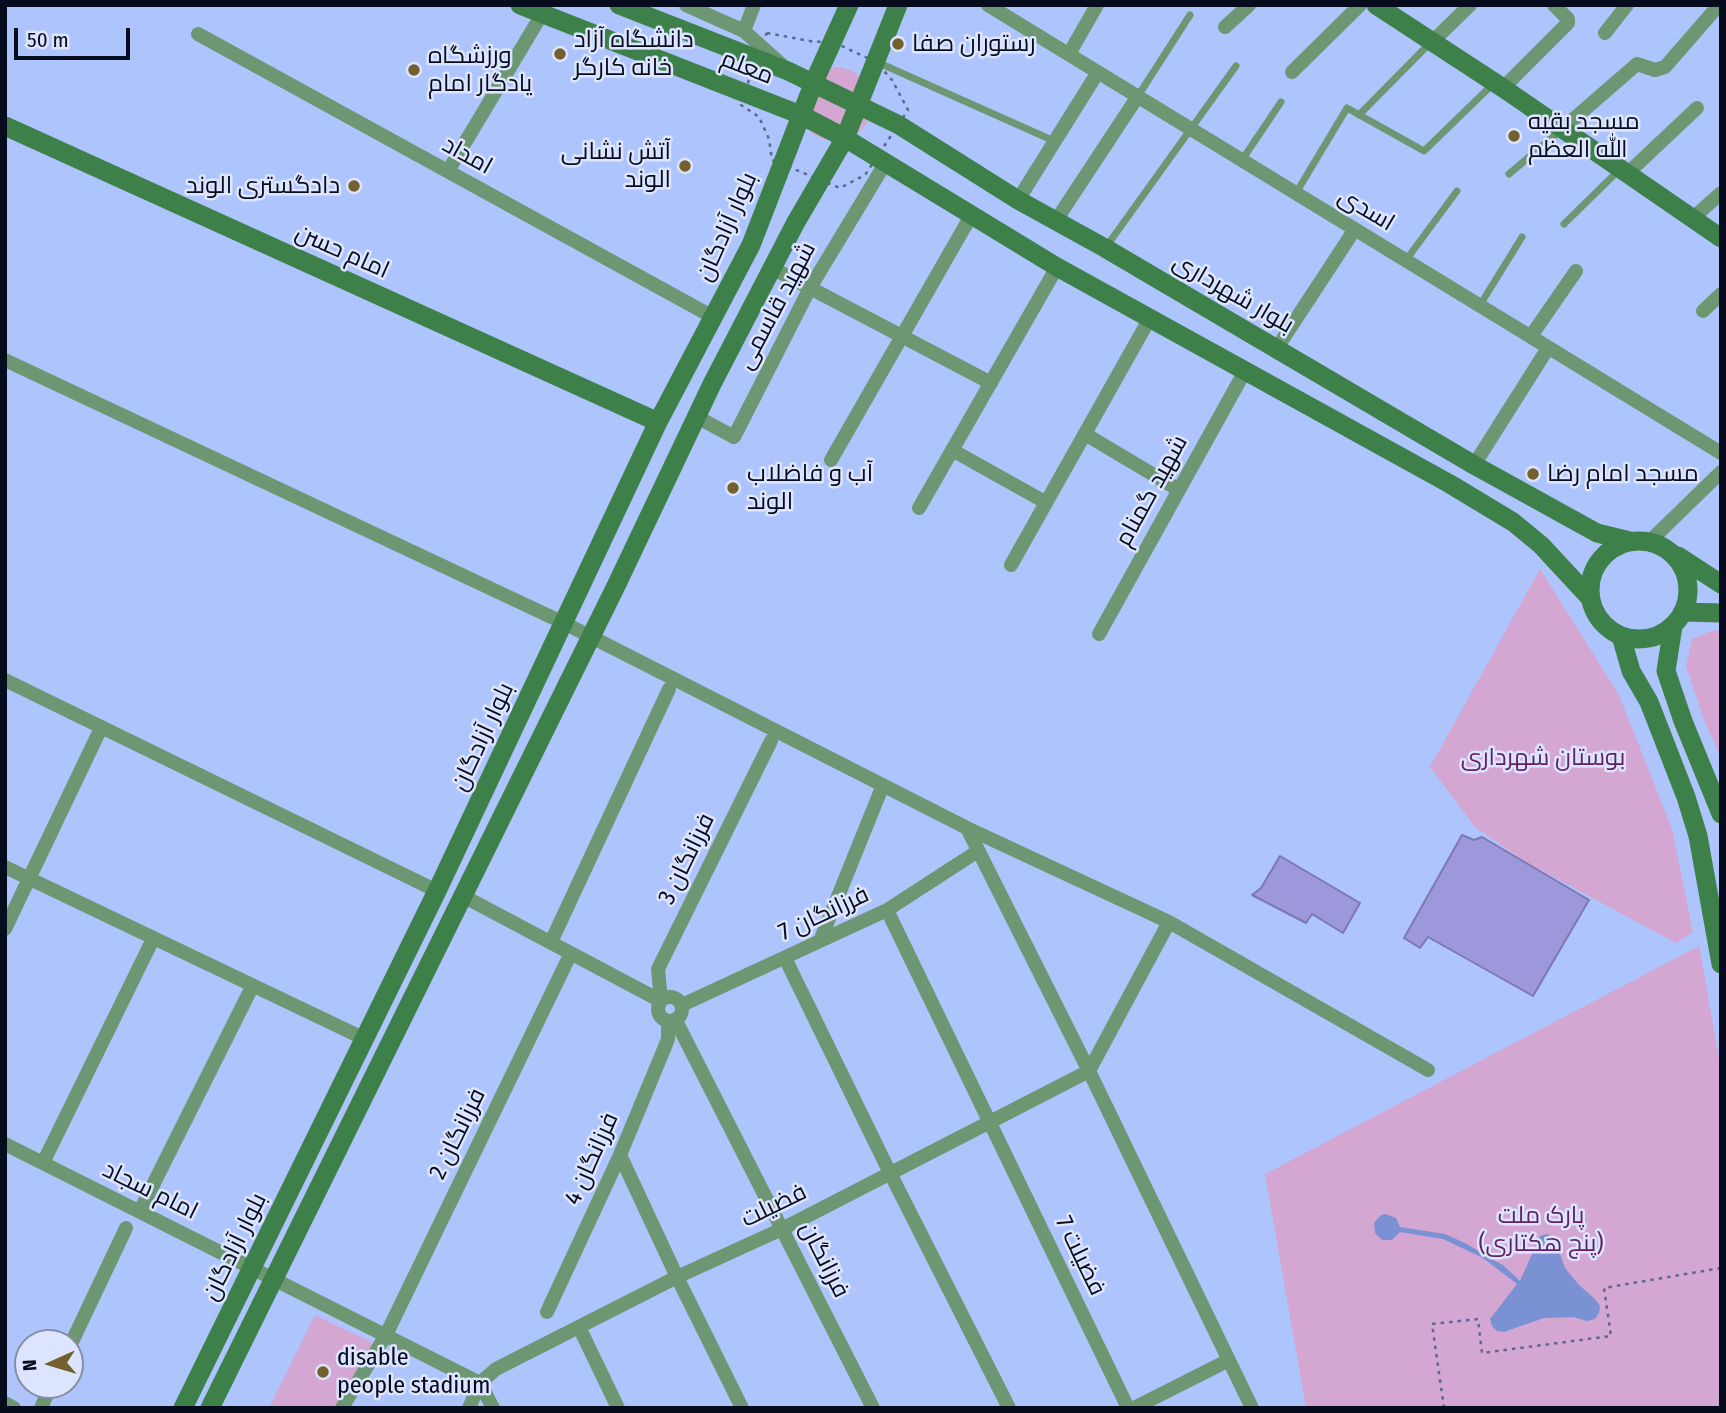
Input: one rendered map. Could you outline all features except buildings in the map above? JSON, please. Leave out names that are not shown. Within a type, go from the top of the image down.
[{"type":"street","name":"معلم","points":[[520,5],[801,115]]},
{"type":"street","name":"بلوار شهرداری","points":[[619,5],[814,82],[899,125],[1055,222],[1105,248],[1474,465],[1597,533],[1630,541]]},
{"type":"street","name":"معلم","points":[[686,5],[744,31],[788,71]]},
{"type":"street","points":[[744,31],[754,5]]},
{"type":"street","name":"بلوار آزادگان","points":[[183,1408],[437,891],[658,422],[751,244],[814,82],[849,5]]},
{"type":"street","name":"بلوار آزادگان","points":[[210,1408],[697,417],[772,268],[845,138],[898,5]]},
{"type":"street","name":"اسدی","points":[[988,5],[1721,453]]},
{"type":"street","points":[[1069,54],[1097,5]]},
{"type":"street","points":[[1226,27],[1249,5]]},
{"type":"street","points":[[1292,72],[1360,5]]},
{"type":"street","points":[[1376,5],[1499,85],[1721,238]]},
{"type":"street","points":[[1431,43],[1470,5]]},
{"type":"street","points":[[1499,85],[1568,23],[1569,19],[1554,5]]},
{"type":"street","points":[[1605,33],[1627,5]]},
{"type":"street","points":[[1561,130],[1637,64],[1656,70],[1664,67],[1718,5]]},
{"type":"street","points":[[448,171],[542,14]]},
{"type":"street","name":"امداد","points":[[198,34],[713,317]]},
{"type":"street","points":[[1018,200],[1098,72]]},
{"type":"street","points":[[1055,222],[1138,96]]},
{"type":"street","points":[[1624,171],[1697,108]]},
{"type":"street","points":[[801,115],[886,162],[1058,267],[1450,484],[1513,522],[1541,545],[1591,598]]},
{"type":"street","name":"امام حسن","points":[[5,126],[658,422]]},
{"type":"street","name":"شهید قاسمی","points":[[697,417],[734,437],[810,288],[886,162]]},
{"type":"street","points":[[1693,218],[1721,193]]},
{"type":"street","points":[[831,460],[972,214]]},
{"type":"street","points":[[1277,348],[1355,229]]},
{"type":"street","points":[[919,508],[1058,267]]},
{"type":"street","points":[[772,268],[991,383]]},
{"type":"street","points":[[1531,337],[1576,271]]},
{"type":"street","points":[[1703,311],[1721,294]]},
{"type":"street","points":[[1011,565],[1150,318]]},
{"type":"street","points":[[1474,465],[1548,348]]},
{"type":"street","points":[[5,360],[591,636],[967,828],[1169,922],[1429,1070]]},
{"type":"street","name":"شهید گمنام","points":[[1099,634],[1245,371]]},
{"type":"street","points":[[1085,434],[1179,490]]},
{"type":"street","points":[[952,450],[1045,502]]},
{"type":"street","points":[[1659,545],[1721,472]]},
{"type":"street","points":[[1721,584],[1659,545],[1630,541],[1615,546],[1603,555],[1590,583],[1596,614],[1607,627],[1621,636],[1639,640],[1658,636],[1679,619],[1721,613]]},
{"type":"street","points":[[1659,545],[1680,561],[1687,577],[1689,595],[1679,619],[1666,671],[1683,721],[1720,805]]},
{"type":"street","points":[[1621,636],[1630,671],[1649,702],[1698,836],[1721,964]]},
{"type":"street","points":[[5,680],[437,891]]},
{"type":"street","points":[[551,942],[669,689]]},
{"type":"street","points":[[5,929],[101,728]]},
{"type":"street","name":"فرزانگان 3","points":[[661,1001],[658,969],[771,741]]},
{"type":"street","points":[[820,941],[883,785]]},
{"type":"street","points":[[967,828],[1252,1408]]},
{"type":"street","name":"فرزانگان 7","points":[[682,1005],[887,910],[978,851]]},
{"type":"street","points":[[5,867],[365,1039]]},
{"type":"street","points":[[463,896],[661,1001]]},
{"type":"street","name":"فضیلت 7","points":[[887,910],[1128,1408]]},
{"type":"street","points":[[1088,1071],[1169,922]]},
{"type":"street","points":[[43,1163],[153,939]]},
{"type":"street","name":"فرزانگان 2","points":[[342,1408],[386,1335],[571,953]]},
{"type":"street","points":[[785,958],[1009,1408]]},
{"type":"street","points":[[140,1211],[252,987]]},
{"type":"street","points":[[668,997],[677,998],[682,1005],[682,1014],[672,1021],[660,1017],[657,1009],[661,1001],[668,997]]},
{"type":"street","name":"فرزانگان 4","points":[[547,1312],[620,1155],[668,1039],[672,1021]]},
{"type":"street","name":"فرزانگان","points":[[672,1021],[873,1408]]},
{"type":"street","name":"فضیلت","points":[[480,1383],[496,1369],[677,1277],[782,1229],[1088,1071]]},
{"type":"street","name":"امام سجاد","points":[[5,1144],[480,1383]]},
{"type":"street","points":[[620,1155],[742,1408]]},
{"type":"street","points":[[78,1329],[126,1228]]},
{"type":"street","points":[[579,1328],[618,1408]]},
{"type":"street","points":[[1134,1408],[1229,1360]]},
{"type":"street","points":[[469,1408],[480,1383]]},
{"type":"street","points":[[480,1383],[493,1408]]},
{"type":"street","points":[[5,1403],[15,1408]]},
{"type":"lane","points":[[1138,96],[1190,15]]},
{"type":"lane","points":[[1359,115],[1431,43]]},
{"type":"lane","points":[[876,62],[1055,142]]},
{"type":"lane","points":[[1105,248],[1236,66]]},
{"type":"lane","points":[[1296,193],[1347,108],[1424,151],[1499,85]]},
{"type":"lane","points":[[1242,160],[1281,102]]},
{"type":"lane","points":[[1509,174],[1561,130]]},
{"type":"lane","points":[[1564,224],[1624,171]]},
{"type":"lane","points":[[1406,260],[1457,191]]},
{"type":"lane","points":[[1480,306],[1522,237]]},
{"type":"path","points":[[1444,1408],[1432,1324],[1478,1319],[1482,1353],[1611,1336],[1604,1288],[1721,1268]]},
{"type":"green space","points":[[835,67],[849,70],[861,78],[869,90],[872,104],[869,118],[861,130],[849,138],[835,141],[821,138],[809,130],[801,118],[798,104],[801,90],[809,78],[821,70]]},
{"type":"green space","name":"بوستان شهرداری","points":[[1540,569],[1619,695],[1672,829],[1693,932],[1676,943],[1524,861],[1475,827],[1430,767]]},
{"type":"green space","points":[[1714,630],[1721,632],[1721,757],[1704,720],[1686,666],[1692,639]]},
{"type":"green space","name":"پارک ملت (پنج هکتاری)","points":[[1699,946],[1721,1069],[1721,1408],[1306,1408],[1265,1174]]},
{"type":"green space","name":"disable people stadium","points":[[315,1315],[373,1343],[341,1408],[269,1408]]},
{"type":"water","points":[[1381,1215],[1396,1218],[1400,1227],[1445,1234],[1465,1243],[1504,1266],[1520,1281],[1540,1236],[1547,1234],[1554,1237],[1565,1268],[1595,1299],[1600,1306],[1599,1313],[1595,1319],[1587,1321],[1573,1317],[1544,1318],[1504,1332],[1497,1331],[1490,1319],[1517,1284],[1483,1258],[1443,1239],[1400,1232],[1392,1240],[1382,1240],[1375,1233],[1374,1223]]},
{"type":"place","name":"رستوران صفا","points":[[898,44]]},
{"type":"place","name":"دانشگاه آزاد خانه کارگر","points":[[560,54]]},
{"type":"place","name":"ورزشگاه یادگار امام","points":[[414,70]]},
{"type":"place","name":"مسجد بقیه الله العظم","points":[[1514,136]]},
{"type":"place","name":"آتش نشانی الوند","points":[[685,166]]},
{"type":"place","name":"دادگستری الوند","points":[[354,186]]},
{"type":"place","name":"مسجد امام رضا","points":[[1533,474]]},
{"type":"place","name":"آب و فاضلاب الوند","points":[[733,488]]},
{"type":"place","name":"disable people stadium","points":[[323,1372]]}]
